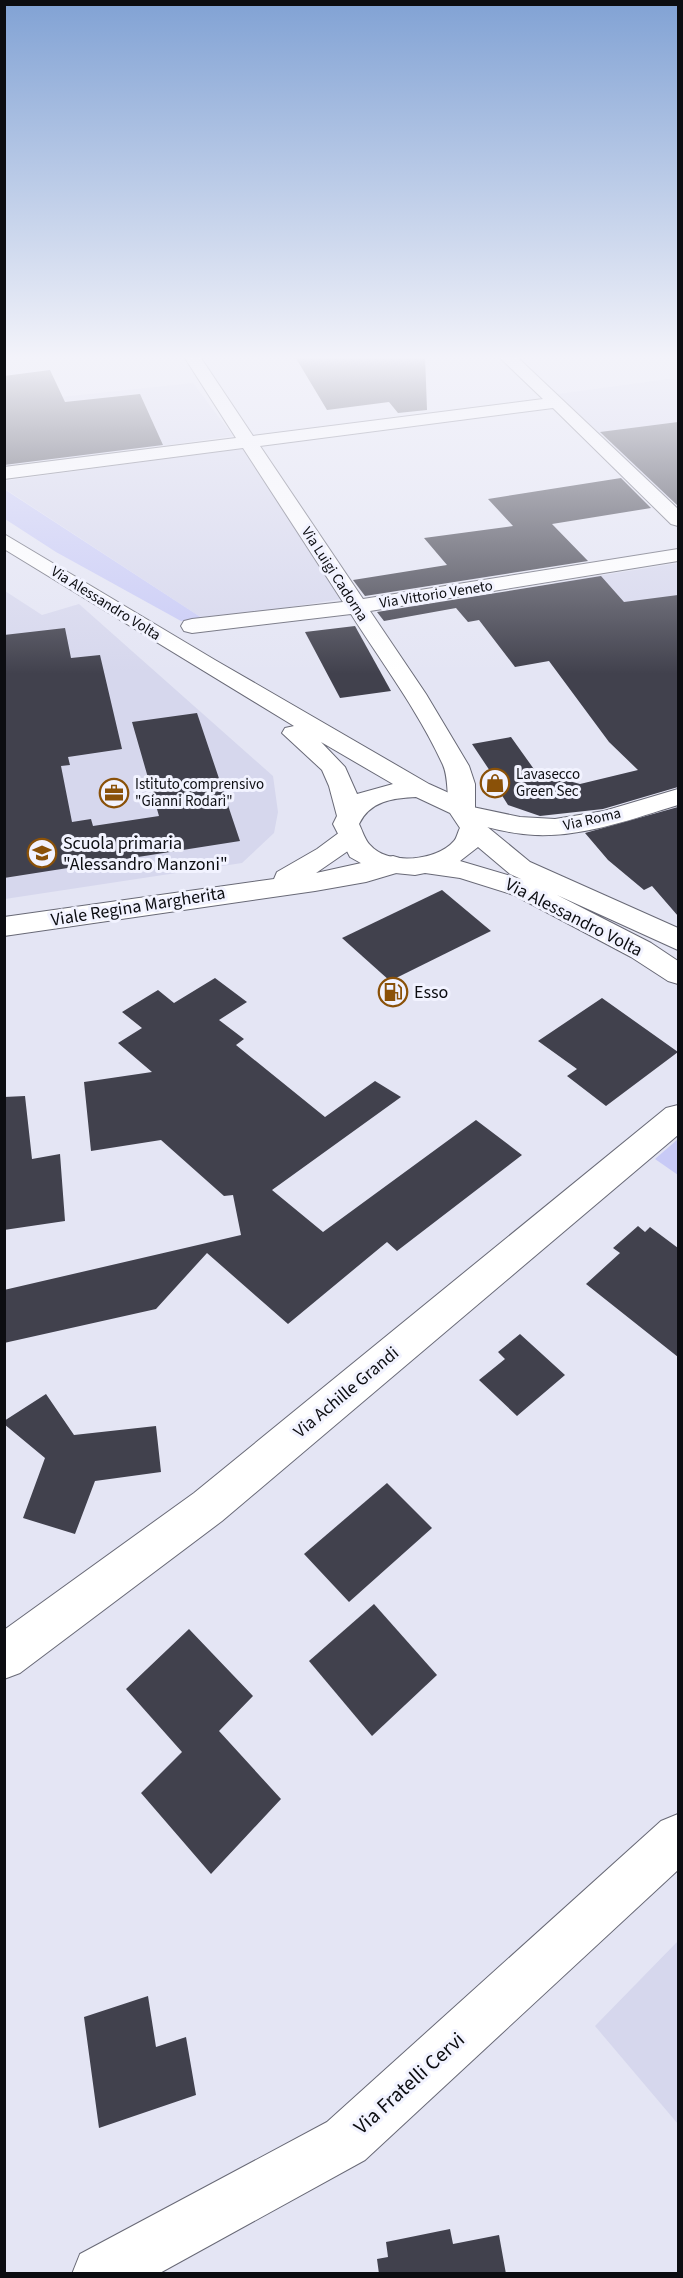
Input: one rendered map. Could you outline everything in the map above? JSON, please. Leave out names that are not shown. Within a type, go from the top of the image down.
[{"type":"street","points":[[4,473],[93,461]]},
{"type":"street","name":"Via Luigi Cadorna","points":[[261,461],[414,694],[456,766],[468,818]]},
{"type":"street","points":[[618,461],[678,520]]},
{"type":"street","name":"Via Alessandro Volta","points":[[4,540],[207,665],[423,790]]},
{"type":"street","name":"Via Vittorio Veneto","points":[[192,626],[356,607],[678,555]]},
{"type":"street","name":"Via Alessandro Volta","points":[[207,665],[320,753],[344,784],[349,826]]},
{"type":"street","points":[[423,790],[452,801],[468,818],[465,849],[453,858],[429,865],[393,865],[364,854],[349,826],[359,803],[380,793],[423,790],[447,777],[456,766]]},
{"type":"street","name":"Via Roma","points":[[468,818],[557,827],[579,825],[678,797]]},
{"type":"street","name":"Via Alessandro Volta","points":[[468,818],[520,868],[635,918],[678,940]]},
{"type":"street","name":"Viale Regina Margherita","points":[[272,886],[327,855],[349,826]]},
{"type":"street","name":"Viale Regina Margherita","points":[[4,927],[366,873],[393,865]]},
{"type":"street","name":"Via Alessandro Volta","points":[[429,865],[464,870],[524,888],[641,950],[678,974]]},
{"type":"street","name":"Via Achille Grandi","points":[[4,1657],[208,1507],[678,1117]]},
{"type":"street","name":"Via Fratelli Cervi","points":[[100,2274],[346,2141],[678,1838]]},
{"type":"shaded area","points":[[5,461],[53,461],[5,468]]},
{"type":"shaded area","points":[[146,461],[258,461],[342,599],[205,620],[5,489],[4,481]]},
{"type":"shaded area","points":[[627,461],[678,461],[678,497],[665,498]]},
{"type":"shaded area","points":[[4,489],[205,620],[181,621],[56,552],[5,519]]},
{"type":"shaded area","points":[[678,563],[678,667],[626,675],[554,583]]},
{"type":"shaded area","points":[[5,591],[42,615],[79,604],[273,776],[278,812],[274,833],[242,863],[5,899]]},
{"type":"shaded area","points":[[678,1139],[678,1175],[655,1159]]},
{"type":"shaded area","points":[[678,1941],[678,2124],[595,2026]]},
{"type":"building","points":[[4,461],[33,461],[4,465]]},
{"type":"building","points":[[631,461],[678,461],[678,506]]},
{"type":"building","points":[[621,478],[651,508],[552,524],[588,561],[365,596],[353,580],[447,565],[424,538],[513,526],[488,499]]},
{"type":"building","points":[[601,576],[624,602],[678,595],[678,787],[603,809],[540,816],[508,805],[491,778],[494,777],[472,744],[511,737],[536,772],[580,784],[638,770],[609,742],[549,661],[515,667],[479,620],[468,622],[456,608],[384,621],[377,612]]},
{"type":"building","points":[[355,626],[391,691],[340,698],[305,632]]},
{"type":"building","points":[[65,628],[71,658],[100,655],[122,749],[68,757],[70,765],[61,766],[72,822],[91,819],[93,826],[159,816],[132,722],[197,713],[240,841],[4,878],[4,635]]},
{"type":"building","points":[[678,807],[678,916],[652,886],[644,890],[608,860],[585,833]]},
{"type":"building","points":[[442,890],[491,931],[390,981],[342,938]]},
{"type":"building","points":[[215,978],[247,1002],[219,1020],[244,1039],[236,1045],[325,1117],[375,1081],[401,1097],[272,1190],[323,1232],[476,1120],[522,1155],[397,1251],[387,1242],[288,1324],[207,1253],[156,1309],[4,1343],[4,1290],[241,1235],[233,1195],[224,1196],[161,1140],[91,1151],[84,1082],[152,1072],[118,1043],[142,1028],[122,1012],[158,990],[174,1003]]},
{"type":"building","points":[[602,998],[678,1052],[606,1106],[567,1076],[577,1069],[538,1041]]},
{"type":"building","points":[[25,1096],[32,1159],[60,1154],[65,1221],[4,1230],[4,1097]]},
{"type":"building","points":[[638,1226],[645,1232],[650,1227],[678,1248],[678,1357],[586,1284],[620,1253],[613,1248]]},
{"type":"building","points":[[520,1334],[565,1375],[517,1416],[479,1380],[505,1359],[498,1352]]},
{"type":"building","points":[[46,1394],[74,1435],[156,1426],[161,1472],[95,1481],[75,1534],[23,1518],[45,1458],[4,1424],[4,1421]]},
{"type":"building","points":[[387,1483],[432,1528],[349,1602],[304,1554]]},
{"type":"building","points":[[374,1604],[437,1675],[372,1736],[309,1661]]},
{"type":"building","points":[[189,1629],[253,1696],[219,1731],[281,1799],[211,1874],[141,1793],[182,1752],[126,1689]]},
{"type":"building","points":[[148,1996],[156,2047],[186,2037],[196,2095],[99,2128],[84,2017]]},
{"type":"building","points":[[450,2229],[453,2244],[499,2235],[506,2274],[379,2274],[377,2259],[388,2257],[386,2242]]},
{"type":"place","name":"Lavasecco Green Sec","points":[[495,783]]},
{"type":"place","name":"Istituto comprensivo \"Gianni Rodari\"","points":[[114,793]]},
{"type":"place","name":"Scuola primaria \"Alessandro Manzoni\"","points":[[42,853]]},
{"type":"place","name":"Esso","points":[[393,992]]}]
